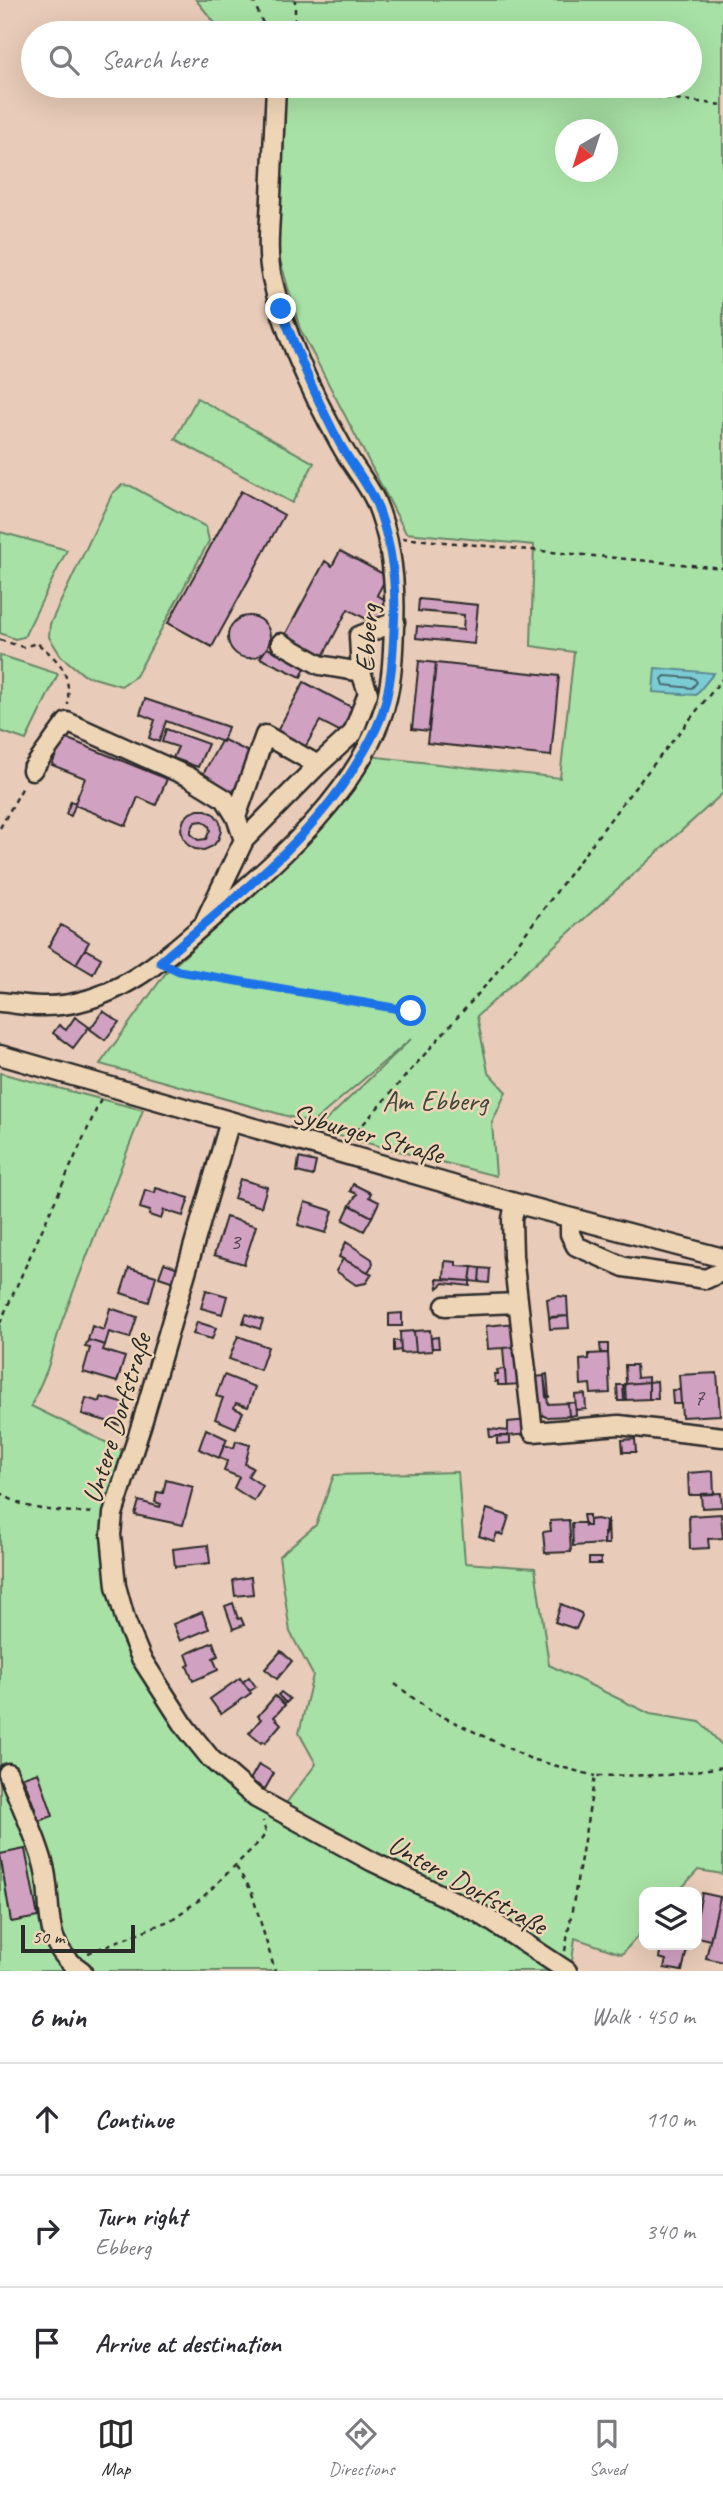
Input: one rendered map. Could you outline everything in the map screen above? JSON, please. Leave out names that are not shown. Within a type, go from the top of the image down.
[{"type":"street","name":"Ebberg","points":[[0,1002],[64,1005],[106,993],[126,984],[160,962],[264,873],[297,841],[348,778],[380,719],[390,680],[395,622],[395,578],[387,537],[375,501],[342,447],[307,377],[272,277],[269,238],[275,98]]},
{"type":"street","points":[[202,925],[244,840],[353,733],[368,693],[361,672],[359,636],[395,622]]},
{"type":"street","points":[[281,643],[320,665],[361,672]]},
{"type":"street","points":[[32,770],[67,722],[189,777],[225,799],[236,817],[244,840]]},
{"type":"street","points":[[236,817],[265,735],[318,765]]},
{"type":"street","name":"Syburger Straße","points":[[0,1055],[515,1203],[723,1258]]},
{"type":"street","name":"Untere Dorfstraße","points":[[230,1121],[113,1514],[111,1535],[116,1586],[126,1622],[141,1658],[186,1728],[211,1759],[256,1798],[373,1862],[479,1913],[565,1970]]},
{"type":"street","points":[[515,1203],[512,1219],[517,1303],[533,1432],[619,1425],[723,1437]]},
{"type":"street","points":[[570,1218],[570,1234],[576,1246],[624,1267],[706,1279],[723,1271]]},
{"type":"street","points":[[444,1306],[517,1303]]},
{"type":"street","points":[[8,1773],[43,1861],[53,1938],[74,1966]]},
{"type":"path","points":[[253,0],[262,21]]},
{"type":"path","points":[[295,0],[295,21]]},
{"type":"path","points":[[666,98],[723,105]]},
{"type":"path","points":[[387,537],[723,568]]},
{"type":"path","points":[[0,640],[23,648],[37,643],[61,664],[67,675],[67,722]]},
{"type":"path","points":[[339,1152],[493,977],[621,805],[723,678]]},
{"type":"path","points":[[0,828],[32,770]]},
{"type":"path","points":[[160,962],[179,971],[411,1011]]},
{"type":"path","points":[[0,1323],[107,1086]]},
{"type":"path","points":[[0,1492],[9,1499],[39,1509],[113,1514]]},
{"type":"path","points":[[395,1684],[429,1710],[531,1759],[595,1776],[668,1775],[723,1767]]},
{"type":"path","points":[[565,1970],[595,1776]]},
{"type":"path","points":[[74,1966],[171,1920],[202,1898],[236,1867],[266,1833],[256,1798]]},
{"type":"path","points":[[236,1867],[251,1890],[275,1971]]},
{"type":"green space","name":"Am Ebberg","points":[[196,0],[723,0],[723,793],[477,1016],[488,1072],[506,1092],[492,1123],[496,1176],[316,1130],[411,1039],[312,1123],[100,1064],[165,974],[297,853],[369,756],[560,778],[574,652],[531,646],[534,545],[406,533],[300,329],[276,246],[268,98],[702,98],[702,21],[213,21]]},
{"type":"green space","points":[[197,398],[314,463],[292,503],[175,439]]},
{"type":"green space","points":[[122,485],[131,486],[206,527],[209,541],[136,676],[121,686],[84,675],[61,656],[49,637],[50,624],[112,494]]},
{"type":"green space","points":[[0,532],[67,550],[24,637],[15,639],[0,633]]},
{"type":"green space","points":[[0,655],[58,674],[26,740],[0,731]]},
{"type":"green space","points":[[0,1073],[143,1110],[62,1321],[47,1370],[31,1406],[122,1450],[106,1535],[110,1586],[190,1743],[277,1815],[316,1764],[299,1733],[313,1675],[290,1632],[279,1556],[316,1525],[334,1475],[458,1472],[465,1563],[535,1568],[549,1665],[650,1714],[700,1722],[723,1746],[723,1874],[698,1870],[683,1887],[639,1887],[639,1935],[622,1954],[575,1938],[571,1968],[576,1971],[0,1971]]},
{"type":"water","points":[[655,668],[714,673],[696,695],[653,692]]},
{"type":"building","points":[[241,491],[284,515],[212,647],[168,623]]},
{"type":"building","points":[[340,551],[387,576],[377,595],[389,602],[377,625],[348,609],[322,658],[284,637],[325,561],[332,566]]},
{"type":"building","points":[[419,599],[478,605],[474,644],[416,638],[417,626],[463,630],[464,615],[418,611]]},
{"type":"building","points":[[249,616],[264,622],[270,637],[264,652],[249,658],[234,652],[228,637],[234,622]]},
{"type":"building","points":[[267,648],[306,666],[301,677],[260,658]]},
{"type":"building","points":[[419,661],[436,663],[429,731],[412,729]]},
{"type":"building","points":[[436,663],[559,676],[551,756],[427,743]]},
{"type":"building","points":[[304,682],[357,710],[345,734],[320,721],[303,751],[275,735]]},
{"type":"building","points":[[145,699],[228,727],[223,742],[166,721],[159,742],[149,738],[155,720],[140,714]]},
{"type":"building","points":[[166,729],[208,744],[198,767],[173,758],[178,747],[162,742]]},
{"type":"building","points":[[63,737],[167,779],[156,805],[138,797],[126,826],[75,805],[71,816],[66,814],[71,801],[75,803],[85,778],[52,765]]},
{"type":"building","points":[[224,740],[253,754],[233,792],[202,776]]},
{"type":"building","points":[[206,810],[220,822],[221,831],[213,846],[204,850],[188,845],[181,829],[184,819],[190,813]],"holes":[[[203,821],[209,826],[206,839],[198,840],[191,834],[195,822]]]},
{"type":"building","points":[[61,925],[89,942],[76,964],[48,947]]},
{"type":"building","points":[[85,949],[101,958],[93,974],[76,964]]},
{"type":"building","points":[[103,1011],[119,1022],[105,1040],[90,1029]]},
{"type":"building","points":[[75,1017],[89,1027],[73,1048],[53,1033],[59,1025],[66,1030]]},
{"type":"building","points":[[299,1158],[316,1162],[313,1176],[297,1172]]},
{"type":"building","points":[[240,1179],[267,1187],[261,1207],[234,1198]]},
{"type":"building","points":[[353,1184],[371,1193],[369,1197],[379,1202],[372,1217],[350,1205],[357,1194],[350,1191]]},
{"type":"building","points":[[156,1188],[189,1198],[183,1216],[164,1210],[161,1219],[140,1208],[145,1190],[155,1193]]},
{"type":"building","points":[[305,1202],[333,1211],[326,1233],[298,1225]]},
{"type":"building","points":[[350,1205],[372,1217],[364,1231],[343,1220]]},
{"type":"building","points":[[226,1217],[256,1226],[244,1264],[214,1255]]},
{"type":"building","points":[[346,1242],[372,1259],[373,1264],[368,1272],[339,1257]]},
{"type":"building","points":[[343,1259],[372,1274],[366,1283],[356,1285],[336,1271]]},
{"type":"building","points":[[445,1261],[456,1262],[456,1266],[472,1267],[470,1281],[444,1279]]},
{"type":"building","points":[[164,1263],[179,1268],[174,1282],[159,1277]]},
{"type":"building","points":[[472,1267],[480,1268],[479,1282],[470,1281]]},
{"type":"building","points":[[129,1268],[156,1276],[149,1302],[121,1293]]},
{"type":"building","points":[[480,1268],[490,1269],[489,1283],[479,1282]]},
{"type":"building","points":[[437,1279],[470,1281],[470,1286],[444,1283],[438,1288]]},
{"type":"building","points":[[206,1290],[227,1296],[222,1314],[201,1308]]},
{"type":"building","points":[[567,1297],[568,1316],[549,1317],[547,1299]]},
{"type":"building","points":[[110,1308],[137,1317],[130,1338],[109,1332],[105,1345],[88,1340],[92,1326],[104,1330]]},
{"type":"building","points":[[402,1313],[402,1326],[389,1326],[389,1314]]},
{"type":"building","points":[[246,1314],[263,1320],[260,1329],[243,1323]]},
{"type":"building","points":[[568,1316],[569,1328],[550,1329],[549,1318]]},
{"type":"building","points":[[197,1322],[216,1328],[212,1339],[193,1334]]},
{"type":"building","points":[[515,1323],[517,1347],[488,1349],[486,1326]]},
{"type":"building","points":[[430,1330],[432,1351],[416,1352],[414,1331]]},
{"type":"building","points":[[414,1331],[416,1352],[401,1353],[400,1332]]},
{"type":"building","points":[[238,1336],[268,1347],[260,1370],[229,1359]]},
{"type":"building","points":[[438,1337],[439,1348],[432,1348],[431,1338]]},
{"type":"building","points":[[88,1340],[105,1345],[103,1350],[125,1357],[117,1382],[83,1372],[90,1348],[85,1347]]},
{"type":"building","points":[[400,1340],[401,1350],[394,1351],[394,1341]]},
{"type":"building","points":[[600,1344],[608,1344],[608,1353],[601,1353]]},
{"type":"building","points":[[517,1347],[520,1384],[506,1385],[503,1348]]},
{"type":"building","points":[[608,1353],[610,1393],[591,1394],[590,1384],[581,1385],[580,1360],[589,1359],[589,1354]]},
{"type":"building","points":[[625,1365],[636,1365],[637,1378],[648,1377],[648,1382],[626,1384]]},
{"type":"building","points":[[505,1369],[506,1385],[498,1385],[494,1374],[498,1374],[497,1370]]},
{"type":"building","points":[[717,1373],[720,1415],[682,1417],[679,1375]]},
{"type":"building","points":[[547,1374],[549,1397],[546,1397],[544,1375]]},
{"type":"building","points":[[224,1375],[255,1387],[248,1407],[236,1403],[234,1408],[243,1412],[236,1428],[215,1419],[223,1398],[216,1396]]},
{"type":"building","points":[[544,1376],[548,1404],[568,1403],[569,1416],[546,1417],[538,1413],[535,1377]]},
{"type":"building","points":[[657,1381],[658,1399],[649,1399],[649,1382]]},
{"type":"building","points":[[649,1382],[649,1399],[626,1400],[625,1384]]},
{"type":"building","points":[[617,1385],[623,1385],[624,1401],[618,1401]]},
{"type":"building","points":[[672,1390],[680,1390],[681,1404],[673,1404]]},
{"type":"building","points":[[585,1394],[586,1409],[576,1410],[575,1395]]},
{"type":"building","points":[[101,1397],[126,1404],[120,1425],[82,1414],[86,1398],[100,1402]]},
{"type":"building","points":[[575,1402],[576,1415],[569,1416],[568,1403]]},
{"type":"building","points":[[528,1420],[529,1434],[508,1436],[508,1422]]},
{"type":"building","points":[[206,1429],[227,1439],[219,1458],[199,1449]]},
{"type":"building","points":[[489,1429],[508,1431],[508,1436],[490,1437]]},
{"type":"building","points":[[497,1436],[510,1436],[510,1443],[497,1444]]},
{"type":"building","points":[[635,1439],[636,1452],[623,1452],[622,1440]]},
{"type":"building","points":[[236,1441],[250,1445],[245,1464],[253,1468],[248,1476],[263,1486],[254,1501],[234,1488],[239,1477],[224,1471],[227,1461],[219,1458],[224,1445],[234,1448]]},
{"type":"building","points":[[713,1471],[714,1494],[689,1495],[688,1473]]},
{"type":"building","points":[[166,1480],[193,1487],[183,1525],[135,1515],[139,1501],[160,1507],[161,1504],[155,1502],[157,1492],[163,1493]]},
{"type":"building","points":[[721,1493],[722,1507],[702,1508],[701,1494]]},
{"type":"building","points":[[487,1509],[509,1516],[503,1535],[497,1533],[494,1541],[479,1536]]},
{"type":"building","points":[[721,1514],[723,1538],[708,1539],[709,1548],[690,1549],[689,1516]]},
{"type":"building","points":[[583,1515],[589,1515],[589,1526],[585,1526]]},
{"type":"building","points":[[569,1520],[571,1552],[545,1553],[543,1532],[551,1531],[550,1521]]},
{"type":"building","points":[[589,1520],[606,1521],[604,1544],[573,1546],[572,1523],[585,1523],[585,1526],[589,1526]]},
{"type":"building","points":[[608,1520],[609,1544],[604,1544],[606,1521]]},
{"type":"building","points":[[208,1545],[210,1563],[175,1567],[173,1549]]},
{"type":"building","points":[[589,1558],[601,1558],[601,1564],[589,1564]]},
{"type":"building","points":[[251,1577],[253,1594],[235,1596],[233,1580]]},
{"type":"building","points":[[233,1603],[238,1619],[241,1618],[244,1625],[233,1629],[225,1606]]},
{"type":"building","points":[[561,1604],[581,1613],[576,1629],[555,1622]]},
{"type":"building","points":[[202,1612],[209,1629],[180,1641],[173,1624]]},
{"type":"building","points":[[213,1642],[218,1656],[213,1658],[218,1670],[193,1681],[186,1654]]},
{"type":"building","points":[[281,1651],[292,1661],[277,1679],[265,1669]]},
{"type":"building","points":[[249,1677],[256,1687],[250,1691],[243,1682]]},
{"type":"building","points":[[240,1678],[251,1693],[221,1714],[210,1699]]},
{"type":"building","points":[[281,1692],[290,1699],[286,1703],[278,1695]]},
{"type":"building","points":[[275,1696],[285,1705],[274,1717],[281,1724],[265,1743],[261,1743],[249,1733],[261,1719],[258,1716]]},
{"type":"building","points":[[259,1764],[274,1773],[265,1789],[250,1780]]},
{"type":"building","points":[[38,1772],[53,1816],[33,1823],[29,1811],[35,1809],[23,1777]]},
{"type":"building","points":[[25,1849],[38,1917],[11,1922],[0,1854]]},
{"type":"building","points":[[702,1893],[720,1897],[710,1940],[702,1938]]},
{"type":"building","points":[[720,1897],[723,1898],[723,1962],[706,1958]]},
{"type":"building","points":[[660,1950],[687,1950],[682,1971],[664,1968],[666,1960],[659,1958]]},
{"type":"route","points":[[281,309],[307,377],[342,447],[375,501],[387,537],[396,599],[393,659],[387,697],[368,745],[348,778],[297,841],[264,873],[160,962],[179,971],[411,1011]]}]
